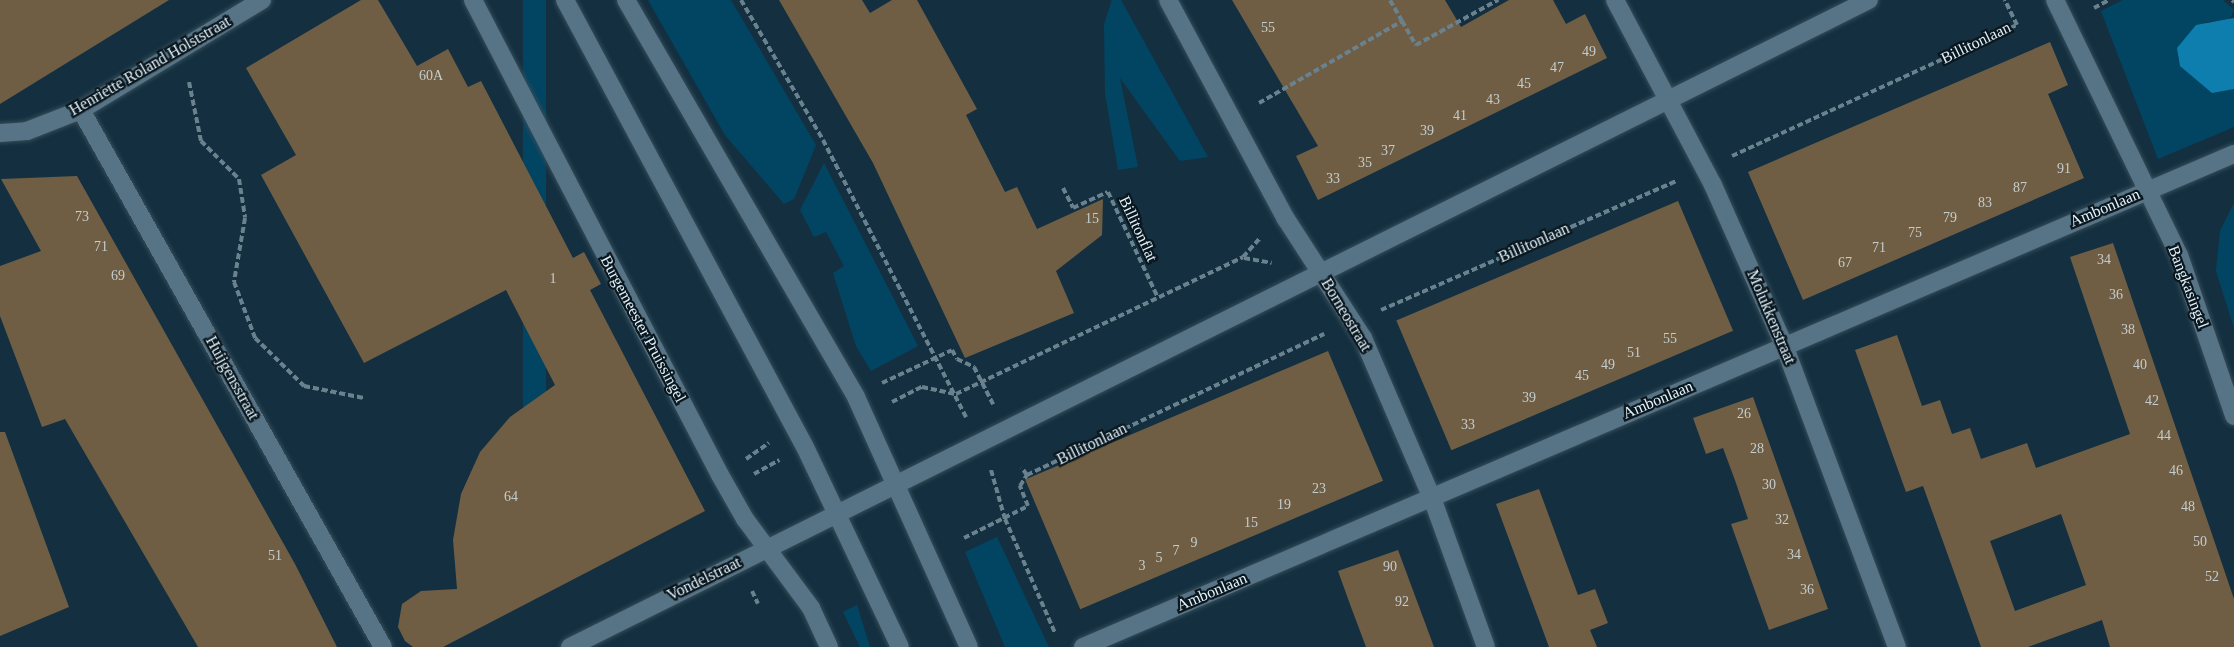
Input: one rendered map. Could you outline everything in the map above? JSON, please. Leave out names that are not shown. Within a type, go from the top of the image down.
[{"type":"street","name":"Henriette Roland Holststraat","points":[[0,133],[27,131],[81,110],[262,0]]},
{"type":"street","name":"Burgemeester Pruissingel","points":[[473,0],[720,475],[745,519],[770,547],[811,608],[829,647]]},
{"type":"street","points":[[565,0],[840,514],[900,647]]},
{"type":"street","points":[[626,0],[772,244],[897,486],[969,647]]},
{"type":"street","name":"Borneostraat","points":[[1168,0],[1232,118],[1320,272],[1352,322],[1432,498],[1486,647]]},
{"type":"street","name":"Molukkenstraat","points":[[1615,0],[1705,169],[1784,345],[1897,647]]},
{"type":"street","points":[[897,486],[980,447],[1320,272],[1869,0]]},
{"type":"street","name":"Bangkasingel","points":[[2055,0],[2145,191],[2179,255],[2234,416]]},
{"type":"street","name":"Huijgensstraat","points":[[81,110],[383,647]]},
{"type":"street","name":"Ambonlaan","points":[[1083,647],[2234,154]]},
{"type":"street","name":"Vondelstraat","points":[[570,647],[897,486]]},
{"type":"path","points":[[741,0],[823,140],[956,394],[999,488],[1005,519],[1057,636]]},
{"type":"path","points":[[1390,0],[1416,45],[1498,0]]},
{"type":"path","name":"Billitonlaan","points":[[1027,475],[1352,322],[1705,169],[2017,25],[2005,0]]},
{"type":"path","points":[[1232,118],[1402,21]]},
{"type":"path","points":[[189,82],[201,141],[239,179],[245,218],[234,282],[255,338],[304,386],[364,398]]},
{"type":"path","name":"Billitonflat","points":[[1063,188],[1073,208],[1108,192],[1158,298]]},
{"type":"path","points":[[892,402],[922,387],[956,394],[1243,257]]},
{"type":"path","points":[[872,388],[952,350],[957,359],[974,366],[993,405]]},
{"type":"path","points":[[964,538],[1028,506],[1020,486],[1027,475],[1022,468]]},
{"type":"path","points":[[749,586],[758,604]]},
{"type":"shaded area","points":[[523,0],[546,0],[546,491],[523,491]]},
{"type":"shaded area","points":[[648,0],[731,0],[816,145],[794,199],[784,204],[725,135]]},
{"type":"shaded area","points":[[1112,0],[1121,0],[1208,157],[1180,161],[1120,78],[1138,167],[1118,170],[1105,93],[1104,24]]},
{"type":"shaded area","points":[[2123,0],[2223,0],[2234,10],[2229,21],[2206,22],[2234,89],[2234,127],[2158,159],[2101,11]]},
{"type":"shaded area","points":[[2234,18],[2234,89],[2212,93],[2180,66],[2177,48],[2196,25]]},
{"type":"shaded area","points":[[824,163],[918,346],[871,371],[856,346],[833,273],[844,266],[826,232],[814,237],[800,210]]},
{"type":"shaded area","points":[[2234,203],[2234,328],[2216,271],[2220,231]]},
{"type":"shaded area","points":[[997,537],[1049,647],[1005,647],[965,552]]},
{"type":"shaded area","points":[[857,605],[870,647],[860,647],[843,612]]},
{"type":"building","points":[[0,0],[169,0],[0,104]]},
{"type":"building","points":[[361,0],[378,0],[417,66],[448,49],[468,87],[481,81],[573,258],[584,252],[601,284],[590,290],[705,511],[443,647],[413,647],[405,641],[398,627],[402,604],[421,591],[457,589],[453,540],[461,494],[480,452],[510,417],[555,385],[506,290],[364,363],[261,175],[296,155],[246,68]]},
{"type":"building","points":[[779,0],[862,0],[870,13],[892,0],[917,0],[977,109],[966,115],[1005,192],[1017,187],[1037,229],[1103,199],[1102,235],[1056,271],[1074,313],[965,358],[873,163]]},
{"type":"building","points":[[1232,0],[1445,0],[1461,27],[1509,0],[1553,0],[1566,24],[1585,14],[1607,58],[1318,200],[1296,156],[1318,146]]},
{"type":"building","points":[[2050,42],[2068,85],[2048,94],[2084,178],[1803,300],[1748,172]]},
{"type":"building","points":[[77,176],[295,564],[337,647],[198,647],[65,419],[42,427],[0,316],[0,266],[41,251],[1,179]]},
{"type":"building","points":[[1678,201],[1733,331],[1451,450],[1396,321]]},
{"type":"building","points":[[2113,243],[2234,599],[2234,647],[2110,647],[2102,620],[2028,647],[1981,647],[1923,486],[1906,492],[1855,350],[1897,335],[1922,406],[1940,400],[1952,434],[1970,428],[1981,459],[2027,443],[2036,468],[2130,434],[2070,257]],"holes":[[[2061,514],[2086,585],[2015,611],[1990,541]]]},
{"type":"building","points":[[1328,351],[1383,481],[1080,609],[1025,480]]},
{"type":"building","points":[[1753,397],[1828,609],[1769,630],[1731,524],[1748,519],[1736,483],[1723,448],[1706,454],[1693,418]]},
{"type":"building","points":[[0,432],[5,432],[69,607],[0,636]]},
{"type":"building","points":[[1539,489],[1578,595],[1595,589],[1608,623],[1590,630],[1597,647],[1549,647],[1496,504]]},
{"type":"building","points":[[1398,550],[1434,647],[1366,647],[1351,607],[1338,571]]}]
